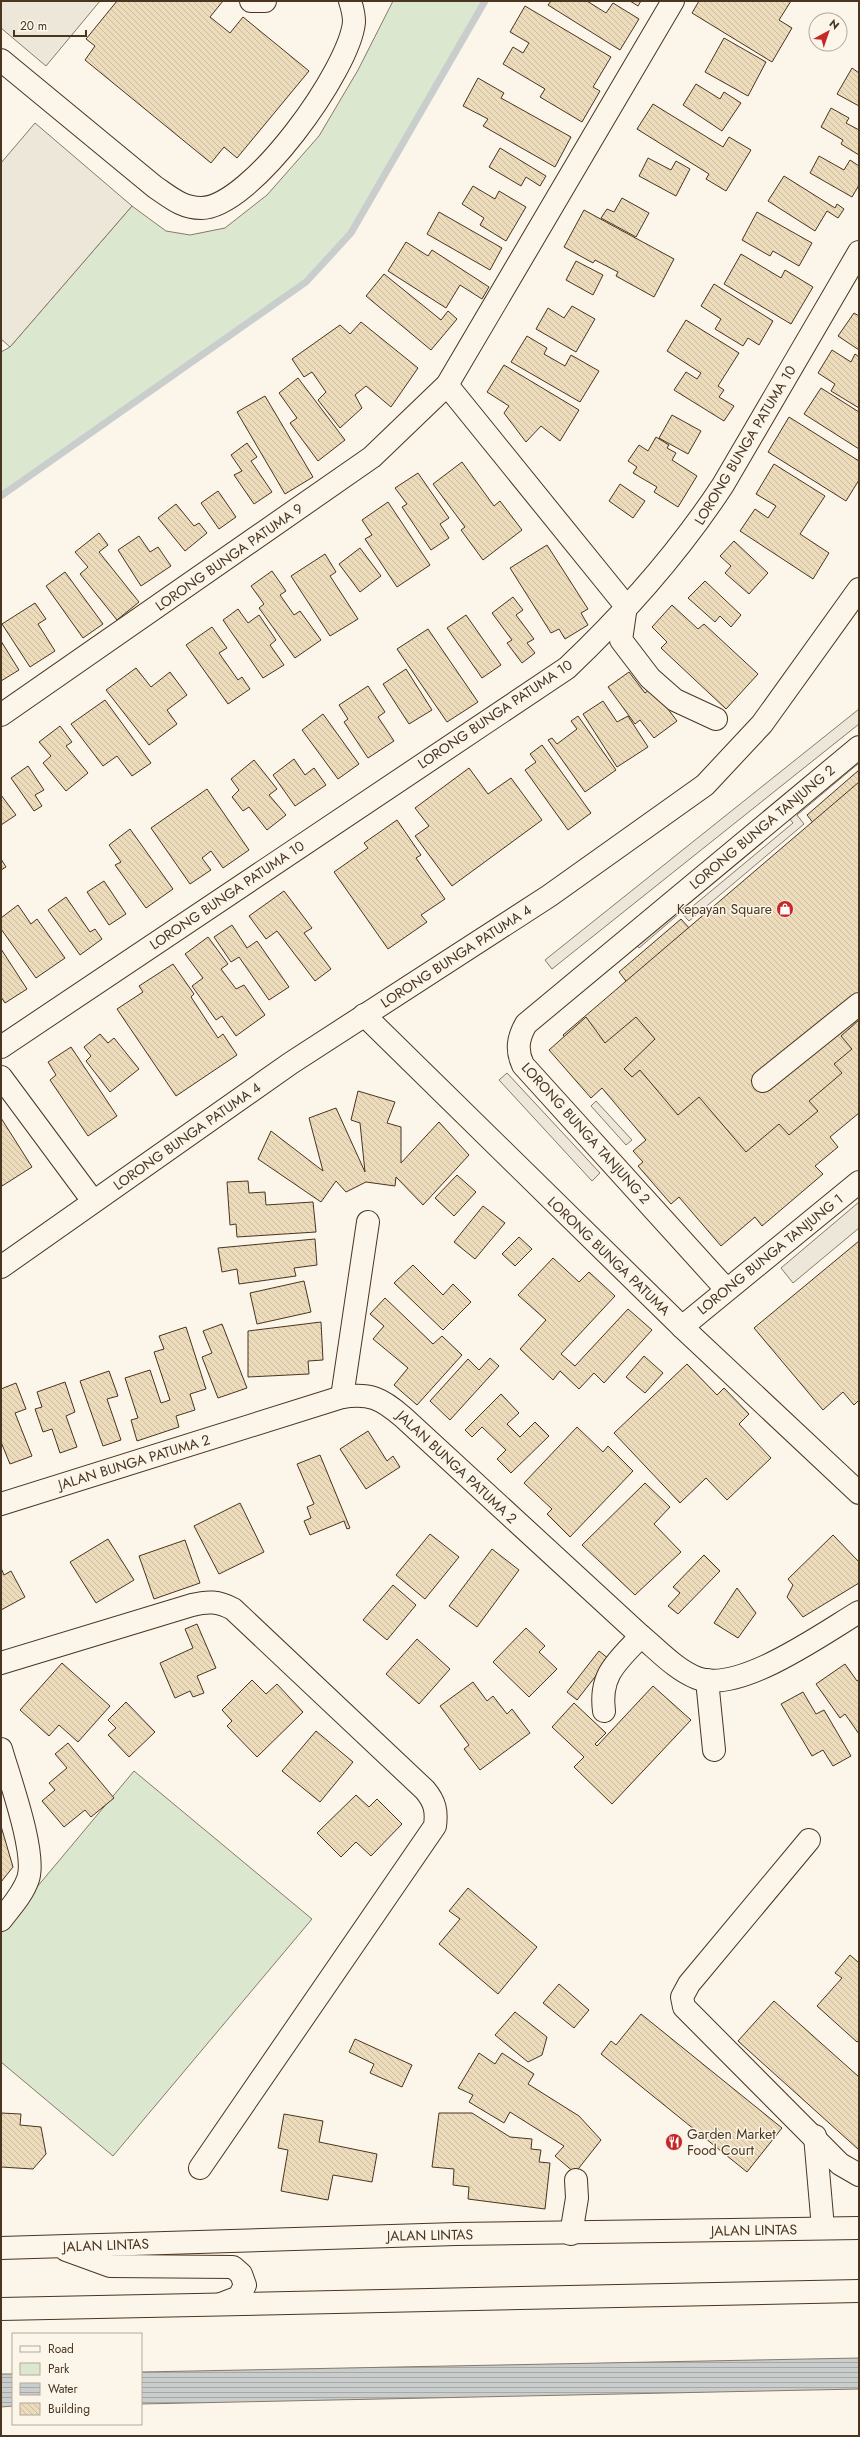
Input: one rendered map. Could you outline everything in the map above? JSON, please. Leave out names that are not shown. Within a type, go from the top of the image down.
[{"type":"main road","points":[[251,1],[266,1]]},
{"type":"main road","points":[[1,60],[155,187],[181,206],[202,209],[219,203],[253,179],[300,128],[326,90],[348,40],[354,22],[350,1]]},
{"type":"main road","name":"LORONG BUNGA PATUMA 9","points":[[1,715],[372,457],[447,385],[673,1]]},
{"type":"main road","name":"LORONG BUNGA PATUMA 10","points":[[1,1047],[567,668],[593,643],[675,553],[699,522],[723,485],[859,252]]},
{"type":"main road","points":[[447,385],[626,606],[621,640],[650,678],[675,700],[716,719]]},
{"type":"main road","name":"LORONG BUNGA PATUMA 4","points":[[1,1267],[290,1063],[549,896],[705,785],[762,724],[859,589]]},
{"type":"main road","name":"LORONG BUNGA TANJUNG 2","points":[[726,1289],[523,1065],[519,1053],[518,1041],[526,1024],[859,747]]},
{"type":"main road","points":[[763,1081],[859,1004]]},
{"type":"main road","name":"LORONG BUNGA PATUMA","points":[[364,1015],[682,1327],[859,1493]]},
{"type":"main road","points":[[1,1077],[93,1201]]},
{"type":"main road","name":"LORONG BUNGA TANJUNG 1","points":[[682,1327],[726,1289],[859,1182]]},
{"type":"main road","points":[[342,1397],[368,1222]]},
{"type":"main road","name":"JALAN BUNGA PATUMA 2","points":[[1,1504],[342,1397],[358,1395],[372,1396],[387,1403],[641,1636],[687,1673],[697,1678],[707,1680],[726,1680],[761,1669],[859,1612]]},
{"type":"main road","points":[[1,1663],[192,1605],[208,1601],[222,1603],[245,1620],[425,1790],[433,1800],[436,1812],[435,1826],[200,2168]]},
{"type":"main road","points":[[604,1711],[601,1694],[605,1680],[614,1667],[641,1636]]},
{"type":"main road","points":[[707,1680],[714,1750]]},
{"type":"main road","points":[[1,1749],[30,1858],[29,1877],[22,1893],[1,1920]]},
{"type":"main road","points":[[809,1840],[689,1984],[682,1997],[684,2007],[815,2136],[840,2164],[859,2175]]},
{"type":"main road","points":[[815,2136],[823,2228]]},
{"type":"main road","points":[[571,2234],[577,2198],[576,2180]]},
{"type":"main road","name":"JALAN LINTAS","points":[[1,2248],[456,2234],[571,2234],[859,2228]]},
{"type":"main road","points":[[55,2246],[110,2266],[232,2267],[241,2274],[245,2285],[239,2297],[221,2304]]},
{"type":"main road","points":[[1,2308],[859,2291]]},
{"type":"green space","points":[[393,1],[485,1],[351,233],[306,282],[1,496],[1,352],[10,347],[132,206],[166,231],[190,235],[225,228],[267,195],[319,136],[358,70]]},
{"type":"green space","points":[[134,1771],[312,1919],[113,2156],[1,2062],[1,1930]]},
{"type":"shaded area","points":[[1,1],[100,1],[46,66],[1,28]]},
{"type":"shaded area","points":[[35,123],[132,206],[10,347],[1,339],[1,163]]},
{"type":"shaded area","points":[[859,709],[859,724],[552,969],[545,960]]},
{"type":"shaded area","points":[[859,753],[859,763],[797,815],[804,824],[689,921],[681,912],[639,948],[633,940],[679,902],[687,911],[793,823],[786,814]]},
{"type":"shaded area","points":[[507,1073],[600,1173],[592,1181],[499,1080]]},
{"type":"shaded area","points":[[596,1101],[632,1140],[626,1145],[591,1106]]},
{"type":"shaded area","points":[[859,1202],[859,1228],[793,1283],[781,1268]]},
{"type":"water","points":[[859,2358],[859,2389],[142,2404],[142,2372]]},
{"type":"water","points":[[1,2374],[12,2374],[12,2406],[1,2407]]},
{"type":"building","points":[[117,1],[223,1],[210,17],[230,33],[243,17],[309,71],[237,158],[224,147],[211,163],[85,60],[95,46],[86,39]]},
{"type":"building","points":[[551,1],[587,1],[606,13],[613,3],[639,19],[620,50],[548,5]]},
{"type":"building","points":[[630,1],[641,1],[638,6]]},
{"type":"building","points":[[699,1],[791,1],[779,20],[792,28],[772,62],[692,13]]},
{"type":"building","points":[[525,6],[611,57],[593,87],[600,91],[582,122],[540,97],[545,89],[503,64],[513,47],[523,53],[529,43],[510,32]]},
{"type":"building","points":[[724,38],[766,62],[748,96],[705,72]]},
{"type":"building","points":[[852,68],[859,73],[859,106],[837,94]]},
{"type":"building","points":[[478,78],[504,93],[501,98],[571,137],[555,167],[483,126],[488,119],[463,106]]},
{"type":"building","points":[[696,84],[720,99],[724,92],[741,103],[722,131],[683,105]]},
{"type":"building","points":[[653,104],[723,147],[729,137],[751,150],[726,191],[706,179],[709,174],[637,129]]},
{"type":"building","points":[[831,108],[849,118],[846,123],[859,130],[859,155],[841,144],[843,140],[821,127]]},
{"type":"building","points":[[500,148],[546,176],[540,186],[526,177],[521,186],[489,167]]},
{"type":"building","points":[[819,156],[844,170],[850,160],[859,166],[859,185],[852,197],[810,173]]},
{"type":"building","points":[[648,158],[671,170],[676,161],[690,169],[676,196],[639,176]]},
{"type":"building","points":[[784,176],[835,208],[837,204],[844,209],[838,218],[827,211],[815,231],[768,201]]},
{"type":"building","points":[[473,186],[495,199],[499,191],[526,207],[506,241],[480,225],[484,218],[462,204]]},
{"type":"building","points":[[622,198],[649,213],[636,237],[601,218],[607,209],[614,212]]},
{"type":"building","points":[[584,210],[674,259],[654,297],[616,276],[618,272],[595,260],[593,263],[564,247]]},
{"type":"building","points":[[439,212],[502,248],[490,270],[427,234]]},
{"type":"building","points":[[757,212],[812,243],[799,266],[773,251],[770,256],[742,240]]},
{"type":"building","points":[[406,242],[428,256],[432,250],[489,287],[482,299],[460,285],[446,308],[388,271]]},
{"type":"building","points":[[741,254],[781,278],[785,270],[813,287],[791,324],[724,284]]},
{"type":"building","points":[[576,261],[603,275],[593,295],[566,280]]},
{"type":"building","points":[[384,274],[441,320],[448,311],[457,319],[431,350],[366,296]]},
{"type":"building","points":[[714,284],[773,321],[759,345],[748,338],[743,346],[715,329],[721,319],[701,306]]},
{"type":"building","points":[[572,306],[595,319],[576,352],[536,329],[548,308],[564,318]]},
{"type":"building","points":[[854,313],[859,316],[859,350],[838,336]]},
{"type":"building","points":[[686,320],[739,353],[718,386],[724,390],[719,397],[734,406],[724,421],[674,390],[686,372],[697,379],[701,373],[667,351]]},
{"type":"building","points":[[361,322],[418,368],[391,407],[366,386],[355,395],[362,408],[340,428],[318,400],[326,392],[312,372],[304,377],[292,359],[340,325],[350,334]]},
{"type":"building","points":[[527,336],[547,348],[544,354],[565,366],[571,355],[599,371],[580,402],[511,362]]},
{"type":"building","points":[[832,350],[851,362],[855,354],[859,357],[859,408],[831,391],[835,384],[818,373]]},
{"type":"building","points":[[504,365],[579,410],[560,441],[541,426],[526,442],[504,413],[509,406],[487,392]]},
{"type":"building","points":[[298,378],[345,440],[318,461],[290,423],[297,418],[279,393]]},
{"type":"building","points":[[821,388],[859,412],[859,449],[804,414]]},
{"type":"building","points":[[265,396],[313,477],[285,494],[237,412]]},
{"type":"building","points":[[672,415],[701,431],[688,454],[659,438]]},
{"type":"building","points":[[789,417],[859,461],[859,480],[846,501],[768,452]]},
{"type":"building","points":[[656,437],[669,445],[667,448],[676,453],[672,460],[697,476],[678,507],[654,492],[657,487],[633,473],[637,467],[628,461],[639,445],[648,451]]},
{"type":"building","points":[[247,443],[257,457],[251,461],[272,492],[254,504],[234,475],[242,471],[231,455]]},
{"type":"building","points":[[462,462],[494,506],[500,501],[522,530],[483,560],[461,530],[465,527],[433,484]]},
{"type":"building","points":[[774,464],[825,496],[800,534],[829,553],[813,579],[740,531],[755,509],[768,518],[776,506],[756,494]]},
{"type":"building","points":[[418,473],[449,518],[440,524],[449,538],[431,550],[402,507],[407,504],[395,488]]},
{"type":"building","points":[[620,484],[645,501],[633,518],[609,501]]},
{"type":"building","points":[[218,491],[236,517],[219,529],[201,503]]},
{"type":"building","points":[[388,502],[430,565],[397,587],[365,539],[372,535],[362,520]]},
{"type":"building","points":[[176,504],[194,526],[199,523],[207,533],[185,551],[158,518]]},
{"type":"building","points":[[99,533],[108,545],[99,552],[139,602],[117,620],[80,574],[88,567],[75,552]]},
{"type":"building","points":[[139,536],[150,552],[158,547],[171,566],[141,586],[118,550]]},
{"type":"building","points":[[734,541],[768,573],[749,594],[725,573],[731,566],[720,556]]},
{"type":"building","points":[[547,545],[588,609],[581,613],[588,625],[565,639],[559,629],[551,633],[510,568]]},
{"type":"building","points":[[360,548],[381,576],[360,592],[339,564]]},
{"type":"building","points":[[325,554],[336,572],[330,576],[358,619],[330,636],[291,576]]},
{"type":"building","points":[[272,571],[286,591],[280,595],[294,615],[300,611],[321,640],[295,658],[259,608],[264,604],[251,586]]},
{"type":"building","points":[[65,572],[103,624],[83,638],[46,586]]},
{"type":"building","points":[[705,581],[741,615],[731,627],[720,616],[715,622],[688,598]]},
{"type":"building","points":[[513,597],[523,610],[516,615],[534,639],[527,643],[535,653],[522,663],[507,643],[512,640],[492,613]]},
{"type":"building","points":[[35,603],[46,619],[38,624],[55,651],[30,667],[2,624]]},
{"type":"building","points":[[672,605],[698,629],[704,624],[758,674],[726,709],[661,648],[667,642],[652,627]]},
{"type":"building","points":[[238,609],[248,623],[259,615],[276,640],[270,645],[284,665],[263,678],[223,620]]},
{"type":"building","points":[[466,615],[501,665],[482,678],[447,628]]},
{"type":"building","points":[[212,627],[227,648],[219,653],[238,680],[242,677],[250,689],[228,704],[186,645]]},
{"type":"building","points":[[428,629],[478,702],[447,722],[397,649]]},
{"type":"building","points":[[1,641],[19,670],[1,681]]},
{"type":"building","points":[[136,668],[151,687],[170,672],[187,695],[167,710],[177,724],[149,745],[106,690]]},
{"type":"building","points":[[406,669],[432,710],[409,724],[383,684]]},
{"type":"building","points":[[629,672],[645,693],[652,688],[677,721],[654,738],[640,720],[635,724],[608,687]]},
{"type":"building","points":[[368,686],[385,712],[378,717],[394,741],[368,758],[344,722],[348,719],[339,705]]},
{"type":"building","points":[[105,700],[151,763],[132,776],[117,756],[103,766],[71,724]]},
{"type":"building","points":[[603,701],[617,722],[628,716],[648,747],[617,767],[583,714]]},
{"type":"building","points":[[323,714],[359,764],[338,779],[302,730]]},
{"type":"building","points":[[578,716],[616,770],[585,792],[548,740],[552,738],[557,744],[577,729],[571,721]]},
{"type":"building","points":[[60,726],[72,742],[66,746],[88,773],[66,791],[43,763],[51,756],[39,742]]},
{"type":"building","points":[[542,745],[591,813],[568,830],[525,770],[536,762],[530,754]]},
{"type":"building","points":[[294,759],[305,775],[314,768],[326,785],[295,806],[273,775]]},
{"type":"building","points":[[254,760],[277,789],[269,795],[286,815],[267,830],[249,807],[243,811],[232,797],[239,790],[231,779]]},
{"type":"building","points":[[28,766],[44,790],[35,795],[42,806],[34,811],[11,778]]},
{"type":"building","points":[[469,768],[488,794],[511,778],[542,820],[452,886],[415,836],[429,826],[415,808]]},
{"type":"building","points":[[859,770],[859,877],[828,904],[841,920],[778,974],[761,954],[716,993],[707,983],[658,1023],[619,972],[681,919],[691,930],[740,888],[748,897],[778,871],[770,861],[814,824],[807,815]]},
{"type":"building","name":"Kepayan Square","points":[[859,782],[859,1091],[716,1213],[563,1035]]},
{"type":"building","points":[[207,789],[249,850],[223,868],[211,851],[202,858],[211,870],[190,884],[151,828]]},
{"type":"building","points":[[1,795],[16,815],[1,825]]},
{"type":"building","points":[[397,820],[421,855],[416,858],[445,899],[421,915],[427,922],[388,949],[334,872],[368,848],[364,843]]},
{"type":"building","points":[[130,829],[173,889],[146,908],[115,865],[121,862],[109,845]]},
{"type":"building","points":[[1,859],[6,867],[1,870]]},
{"type":"building","points":[[104,881],[126,914],[109,925],[87,892]]},
{"type":"building","points":[[284,891],[312,928],[304,933],[331,969],[315,981],[277,931],[266,939],[249,916]]},
{"type":"building","points":[[66,897],[90,932],[95,929],[102,939],[80,955],[48,910]]},
{"type":"building","points":[[18,905],[31,924],[37,919],[65,958],[36,978],[1,929],[1,918]]},
{"type":"building","points":[[232,925],[247,948],[257,941],[289,987],[269,1000],[239,957],[231,962],[214,937]]},
{"type":"building","points":[[208,937],[228,964],[221,969],[236,989],[244,985],[265,1015],[236,1036],[222,1016],[216,1020],[192,986],[203,978],[185,954]]},
{"type":"building","points":[[1,949],[27,989],[5,1003],[1,997]]},
{"type":"building","points":[[173,964],[194,994],[191,997],[218,1038],[223,1034],[237,1055],[176,1096],[117,1009],[143,992],[139,986]]},
{"type":"building","points":[[586,1017],[605,1043],[636,1017],[655,1039],[624,1069],[632,1077],[640,1070],[678,1115],[699,1097],[746,1152],[779,1124],[789,1135],[818,1111],[809,1101],[842,1073],[834,1064],[852,1049],[841,1036],[859,1020],[859,1113],[830,1137],[838,1147],[815,1166],[823,1174],[762,1226],[755,1217],[721,1246],[679,1197],[671,1204],[638,1166],[643,1162],[633,1151],[646,1140],[602,1088],[591,1098],[549,1050]]},
{"type":"building","points":[[100,1034],[108,1043],[114,1038],[139,1069],[110,1092],[86,1061],[91,1056],[84,1047]]},
{"type":"building","points":[[71,1047],[117,1116],[88,1136],[50,1080],[56,1075],[48,1062]]},
{"type":"building","points":[[358,1091],[395,1102],[387,1123],[401,1127],[401,1163],[439,1122],[469,1155],[423,1205],[396,1177],[395,1186],[366,1182],[346,1192],[336,1181],[321,1202],[258,1159],[271,1131],[323,1171],[309,1118],[336,1108],[365,1172],[360,1123],[351,1120]]},
{"type":"building","points":[[1,1118],[32,1167],[2,1186],[1,1184]]},
{"type":"building","points":[[457,1175],[476,1192],[454,1216],[435,1198]]},
{"type":"building","points":[[248,1181],[249,1193],[265,1192],[266,1205],[313,1202],[316,1232],[237,1237],[236,1224],[230,1225],[227,1182]]},
{"type":"building","points":[[483,1206],[505,1223],[475,1259],[454,1242]]},
{"type":"building","points":[[519,1237],[532,1249],[515,1266],[502,1254]]},
{"type":"building","points":[[315,1239],[317,1265],[294,1268],[296,1276],[239,1284],[237,1269],[222,1272],[218,1248]]},
{"type":"building","points":[[859,1241],[859,1400],[854,1405],[843,1392],[823,1410],[754,1328]]},
{"type":"building","points":[[553,1258],[579,1282],[589,1272],[615,1296],[561,1354],[575,1366],[628,1309],[652,1330],[604,1383],[594,1373],[579,1389],[560,1371],[553,1380],[520,1349],[546,1320],[518,1295]]},
{"type":"building","points":[[413,1265],[443,1295],[453,1284],[471,1302],[443,1330],[394,1283]]},
{"type":"building","points":[[304,1281],[311,1312],[257,1324],[250,1293]]},
{"type":"building","points":[[385,1298],[433,1344],[442,1336],[462,1355],[417,1405],[394,1385],[408,1368],[373,1339],[384,1326],[370,1314]]},
{"type":"building","points":[[321,1322],[323,1360],[308,1361],[309,1374],[248,1377],[248,1331]]},
{"type":"building","points":[[222,1324],[247,1388],[218,1398],[202,1357],[212,1353],[203,1331]]},
{"type":"building","points":[[186,1327],[206,1389],[190,1394],[195,1410],[176,1416],[179,1427],[137,1441],[131,1420],[138,1418],[125,1378],[150,1370],[161,1403],[170,1400],[154,1352],[164,1349],[159,1336]]},
{"type":"building","points":[[644,1356],[663,1373],[645,1393],[626,1377]]},
{"type":"building","points":[[490,1358],[499,1366],[450,1420],[430,1401],[468,1359],[479,1370]]},
{"type":"building","points":[[687,1364],[717,1395],[724,1388],[749,1414],[739,1424],[771,1458],[727,1500],[706,1478],[680,1503],[614,1433]]},
{"type":"building","points":[[109,1371],[118,1396],[107,1399],[121,1440],[103,1446],[80,1381]]},
{"type":"building","points":[[65,1382],[75,1412],[66,1416],[77,1447],[60,1453],[52,1429],[43,1432],[35,1409],[42,1407],[37,1392]]},
{"type":"building","points":[[16,1383],[26,1409],[15,1413],[32,1456],[10,1464],[1,1442],[1,1389]]},
{"type":"building","points":[[501,1394],[519,1413],[507,1424],[520,1437],[535,1422],[549,1436],[511,1473],[497,1459],[506,1450],[482,1427],[472,1437],[465,1430]]},
{"type":"building","points":[[577,1427],[603,1452],[608,1446],[633,1471],[570,1537],[547,1514],[552,1509],[524,1483]]},
{"type":"building","points":[[368,1431],[387,1461],[393,1456],[400,1467],[366,1489],[340,1449]]},
{"type":"building","points":[[320,1455],[350,1528],[347,1529],[344,1521],[310,1535],[304,1521],[311,1518],[307,1507],[314,1504],[297,1464]]},
{"type":"building","points":[[645,1483],[670,1507],[654,1524],[681,1552],[635,1595],[582,1545]]},
{"type":"building","points":[[240,1503],[264,1552],[219,1574],[194,1526]]},
{"type":"building","points":[[430,1534],[459,1557],[425,1599],[396,1575]]},
{"type":"building","points":[[833,1535],[859,1562],[859,1583],[803,1617],[787,1597],[793,1585],[788,1579]]},
{"type":"building","points":[[108,1539],[134,1580],[96,1603],[70,1562]]},
{"type":"building","points":[[185,1540],[200,1583],[154,1599],[139,1556]]},
{"type":"building","points":[[492,1549],[519,1570],[477,1627],[449,1606]]},
{"type":"building","points":[[704,1555],[720,1571],[678,1614],[668,1606],[680,1593],[673,1587]]},
{"type":"building","points":[[1,1568],[4,1575],[11,1571],[25,1597],[1,1610]]},
{"type":"building","points":[[393,1585],[416,1605],[387,1640],[363,1620]]},
{"type":"building","points":[[737,1588],[756,1613],[738,1638],[714,1623]]},
{"type":"building","points":[[197,1624],[216,1668],[197,1676],[204,1693],[193,1697],[190,1691],[175,1698],[160,1663],[193,1648],[185,1629]]},
{"type":"building","points":[[526,1628],[545,1646],[539,1652],[557,1669],[529,1697],[493,1662]]},
{"type":"building","points":[[417,1639],[450,1669],[419,1704],[386,1674]]},
{"type":"building","points":[[599,1651],[609,1659],[577,1700],[567,1692]]},
{"type":"building","points":[[62,1663],[110,1706],[78,1742],[59,1725],[49,1736],[20,1710]]},
{"type":"building","points":[[845,1664],[857,1681],[859,1680],[859,1734],[845,1714],[840,1718],[816,1684]]},
{"type":"building","points":[[252,1680],[266,1694],[277,1684],[303,1712],[257,1757],[227,1726],[232,1721],[222,1710]]},
{"type":"building","points":[[473,1682],[487,1701],[493,1696],[507,1714],[512,1709],[530,1733],[480,1770],[464,1749],[469,1745],[440,1706]]},
{"type":"building","points":[[653,1686],[691,1720],[612,1804],[574,1767],[584,1757],[552,1727],[574,1703],[606,1733],[595,1744],[597,1746]]},
{"type":"building","points":[[803,1692],[816,1714],[824,1710],[851,1756],[833,1766],[823,1750],[812,1756],[781,1704]]},
{"type":"building","points":[[126,1702],[155,1732],[129,1757],[108,1735],[116,1728],[108,1720]]},
{"type":"building","points":[[316,1731],[353,1762],[320,1802],[282,1771]]},
{"type":"building","points":[[68,1743],[114,1798],[91,1817],[85,1810],[64,1827],[42,1801],[55,1790],[49,1783],[67,1768],[55,1754]]},
{"type":"building","points":[[356,1795],[369,1807],[377,1799],[402,1824],[371,1856],[356,1842],[341,1857],[317,1833]]},
{"type":"building","points":[[1,1826],[13,1867],[1,1882]]},
{"type":"building","points":[[468,1888],[537,1947],[498,1994],[439,1944],[460,1919],[449,1911]]},
{"type":"building","points":[[850,1955],[859,1963],[859,2040],[857,2042],[817,2006],[842,1978],[835,1973]]},
{"type":"building","points":[[559,1984],[589,2010],[574,2028],[543,2003]]},
{"type":"building","points":[[774,2001],[859,2077],[859,2150],[738,2041]]},
{"type":"building","points":[[515,2012],[547,2037],[542,2055],[528,2062],[495,2035]]},
{"type":"building","points":[[641,2014],[782,2128],[747,2172],[601,2054],[611,2041],[616,2045]]},
{"type":"building","points":[[355,2039],[412,2065],[402,2087],[370,2073],[374,2064],[349,2052]]},
{"type":"building","points":[[479,2053],[495,2064],[502,2053],[534,2074],[528,2084],[579,2116],[601,2140],[575,2173],[555,2156],[564,2146],[510,2112],[504,2123],[469,2102],[473,2095],[458,2088]]},
{"type":"building","points":[[1,2113],[21,2114],[20,2125],[41,2127],[46,2154],[33,2169],[1,2167]]},
{"type":"building","points":[[439,2113],[472,2113],[510,2137],[532,2139],[531,2149],[541,2150],[539,2162],[550,2163],[545,2209],[468,2199],[469,2187],[453,2185],[454,2169],[432,2167]]},
{"type":"building","points":[[284,2114],[323,2121],[319,2142],[377,2154],[372,2182],[333,2175],[328,2200],[281,2191],[288,2150],[278,2148]]},
{"type":"waterway","points":[[1,496],[306,282],[351,233],[485,1]]},
{"type":"place","name":"Kepayan Square","points":[[785,909]]},
{"type":"place","name":"Garden Market Food Court","points":[[674,2142]]}]
